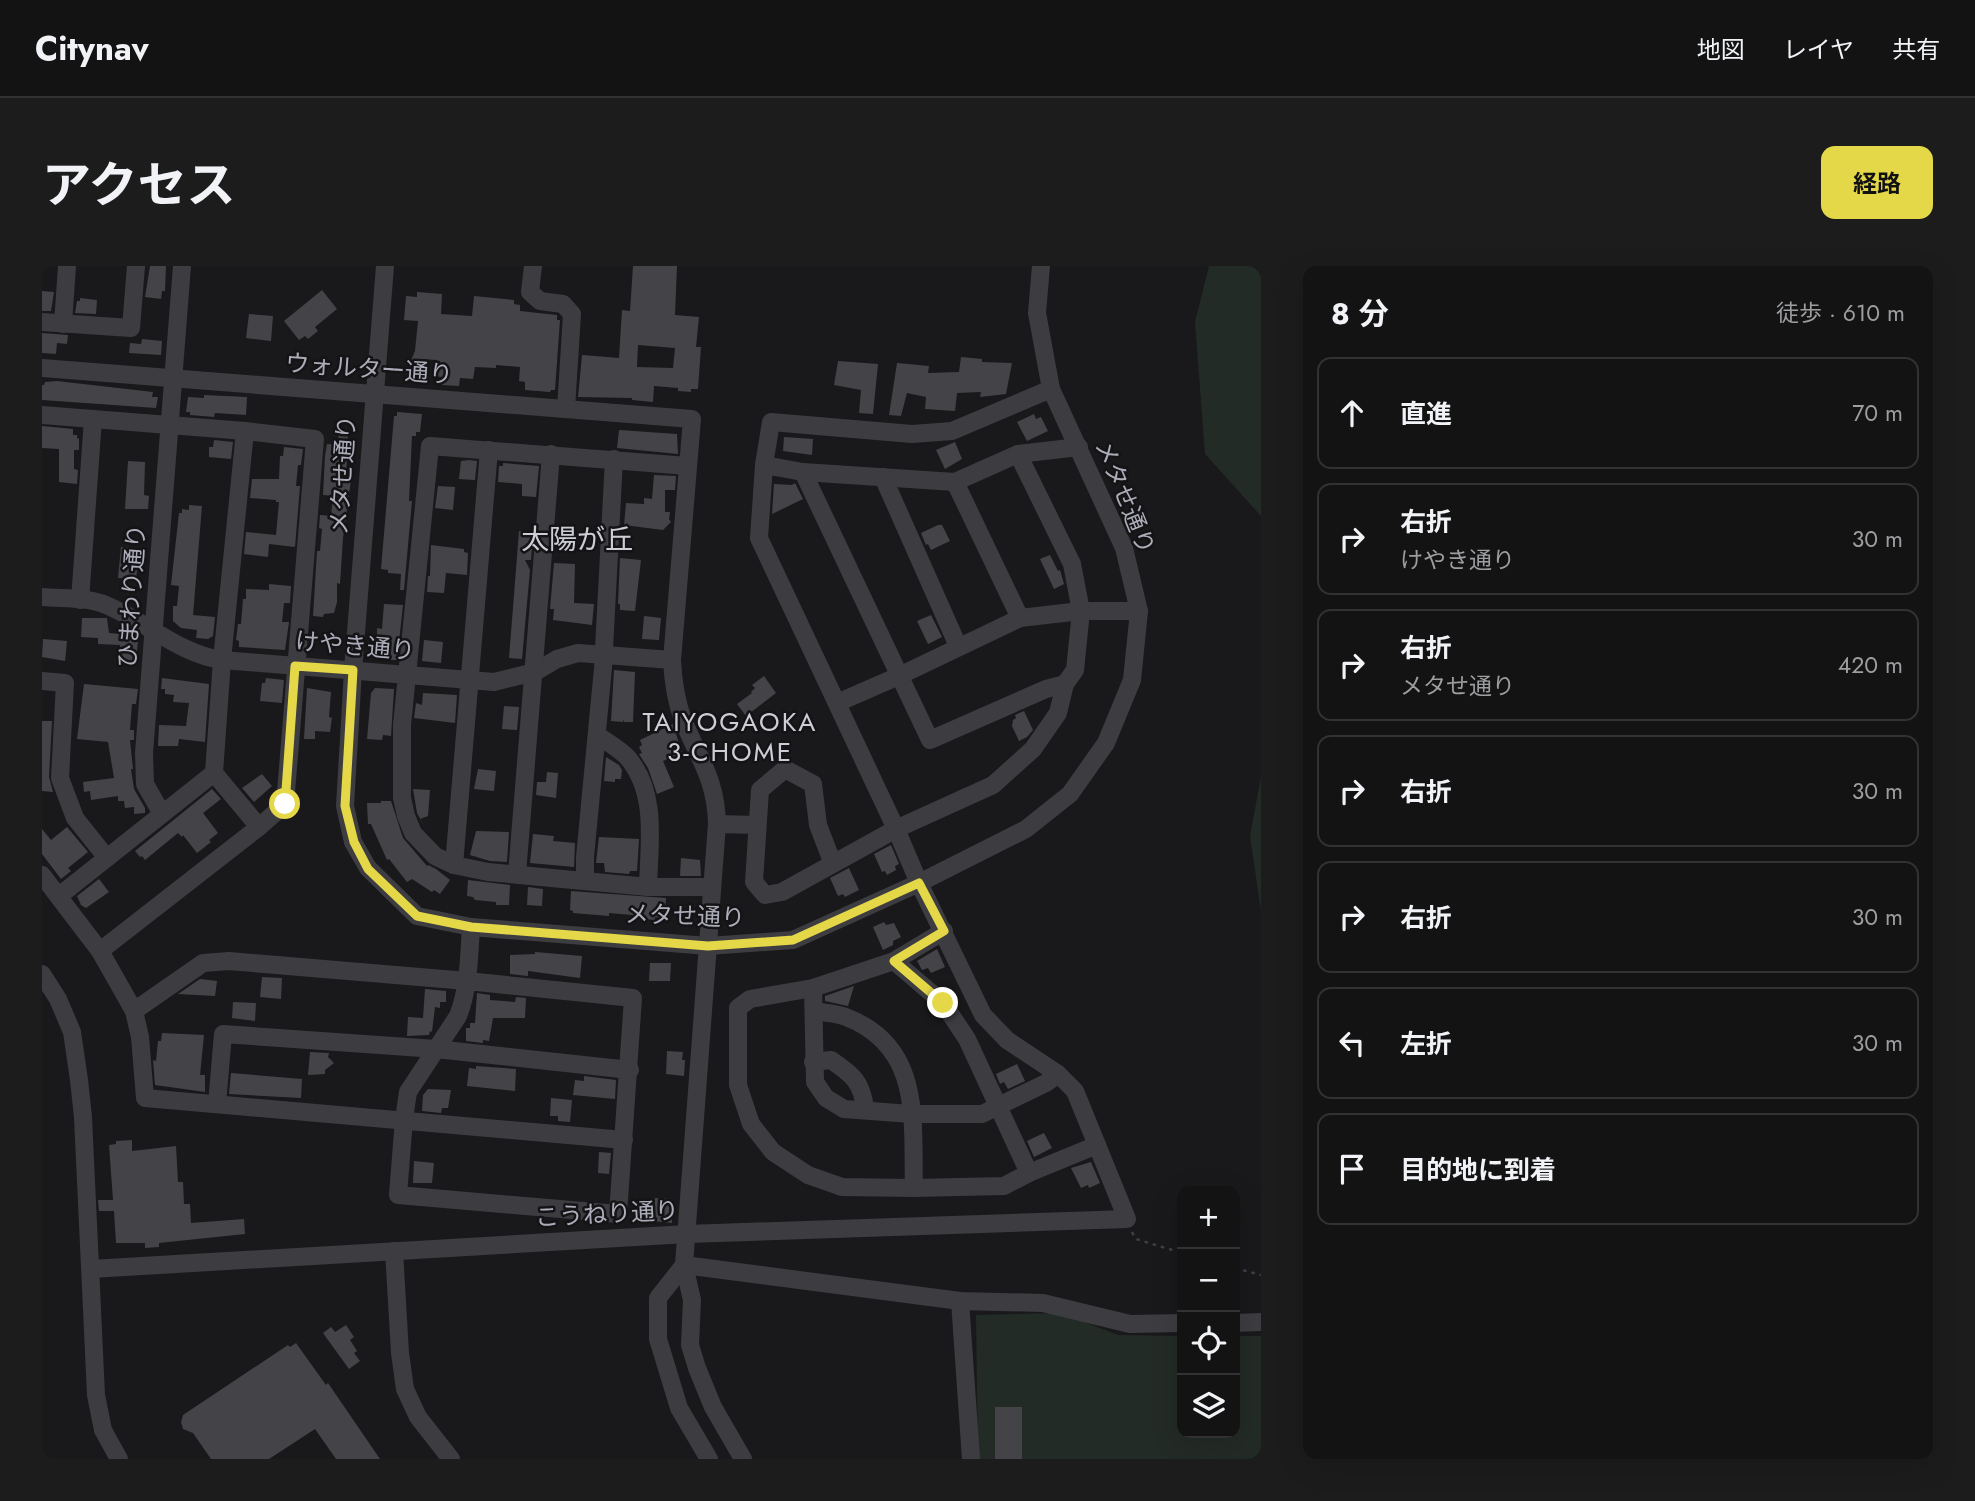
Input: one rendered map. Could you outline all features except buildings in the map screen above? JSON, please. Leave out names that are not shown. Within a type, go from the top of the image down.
[{"type":"street","points":[[63,324],[67,266]]},
{"type":"street","points":[[42,322],[131,328],[135,266]]},
{"type":"street","name":"ひまわり通り","points":[[162,814],[145,784],[144,753],[182,266]]},
{"type":"street","name":"メタせ通り","points":[[385,266],[345,806],[354,842],[368,869],[417,916],[471,927],[708,946],[793,940],[919,883],[1026,829],[1070,794],[1106,743],[1132,680],[1139,611],[1124,548],[1051,389],[1037,313],[1041,266]]},
{"type":"street","points":[[533,266],[530,292],[540,301],[563,304],[572,314],[566,409]]},
{"type":"street","name":"ウォルター通り","points":[[42,368],[692,419],[688,466]]},
{"type":"street","points":[[1051,389],[952,431],[912,434],[771,422],[764,465],[759,538],[983,1015],[1007,1040],[1058,1074],[1075,1091],[1127,1219]]},
{"type":"street","points":[[42,415],[315,439],[285,804],[100,951]]},
{"type":"street","points":[[80,600],[93,419]]},
{"type":"street","points":[[245,431],[222,660],[214,772],[259,827]]},
{"type":"street","points":[[711,887],[648,887],[488,872],[454,864],[435,856],[413,833],[402,798],[402,725],[430,446],[688,466],[672,660],[673,681],[682,718],[708,774],[716,799],[717,824],[684,1265],[692,1300],[690,1345],[713,1407],[743,1459]]},
{"type":"street","points":[[764,465],[803,472],[955,482],[1018,454],[1079,447]]},
{"type":"street","points":[[454,864],[489,450]]},
{"type":"street","points":[[517,874],[551,454]]},
{"type":"street","points":[[833,864],[818,825],[813,783],[785,769],[760,790],[754,883],[765,895],[782,892],[833,864],[896,829],[993,785],[1033,749],[1058,713],[1065,684],[1074,670],[1082,611],[1072,564],[1018,454]]},
{"type":"street","points":[[585,880],[604,655],[614,459]]},
{"type":"street","points":[[803,472],[901,675],[929,740],[1046,689],[1065,684]]},
{"type":"street","points":[[883,477],[958,646]]},
{"type":"street","points":[[955,482],[1020,618]]},
{"type":"street","name":"けやき通り","points":[[42,597],[103,603],[154,629],[192,653],[222,660],[494,682],[533,673],[557,659],[578,653],[672,660]]},
{"type":"street","points":[[836,703],[1020,618],[1082,611],[1139,611]]},
{"type":"street","points":[[42,681],[65,683],[60,778],[75,818],[107,858]]},
{"type":"street","points":[[597,736],[630,760],[645,787],[650,808],[648,887]]},
{"type":"street","points":[[59,896],[214,772]]},
{"type":"street","points":[[717,824],[757,825]]},
{"type":"street","points":[[42,875],[100,951],[134,1011],[140,1037],[145,1098],[624,1140]]},
{"type":"street","points":[[134,1011],[203,963],[229,961],[467,981],[633,998],[618,1214],[398,1195],[408,1092],[458,1016],[467,981],[471,927]]},
{"type":"street","points":[[944,931],[894,961],[813,988],[750,999],[738,1008],[738,1085],[751,1124],[773,1152],[808,1175],[842,1187],[1004,1186],[1097,1145]]},
{"type":"street","points":[[894,961],[943,1003],[967,1039],[1029,1173]]},
{"type":"street","points":[[42,974],[58,999],[72,1032],[83,1117],[96,1395],[103,1430],[119,1459]]},
{"type":"street","points":[[813,988],[815,1082],[826,1098],[844,1109],[911,1114],[982,1114],[1046,1083],[1058,1074]]},
{"type":"street","points":[[814,1011],[844,1016],[870,1030],[893,1050],[905,1074],[911,1114],[914,1188]]},
{"type":"street","points":[[217,1104],[223,1034],[436,1049],[630,1070]]},
{"type":"street","points":[[813,1062],[831,1060],[852,1075],[863,1091],[865,1109]]},
{"type":"street","name":"こうねり通り","points":[[91,1269],[687,1234],[1127,1219]]},
{"type":"street","points":[[394,1251],[400,1353],[405,1389],[418,1417],[450,1459]]},
{"type":"street","points":[[684,1265],[960,1301],[1043,1303],[1130,1324],[1177,1323]]},
{"type":"street","points":[[684,1265],[658,1298],[658,1339],[679,1408],[709,1459]]},
{"type":"street","points":[[960,1301],[971,1459]]},
{"type":"street","points":[[1240,1323],[1261,1322]]},
{"type":"path","points":[[1127,1219],[1136,1239],[1177,1251]]},
{"type":"path","points":[[1240,1269],[1261,1275]]},
{"type":"shaded area","points":[[1209,266],[1261,266],[1261,516],[1205,454],[1195,322]]},
{"type":"shaded area","points":[[1261,777],[1261,911],[1250,836]]},
{"type":"shaded area","points":[[1061,1313],[1118,1335],[1177,1336],[1177,1438],[1240,1438],[1240,1336],[1261,1336],[1261,1459],[978,1459],[976,1315]]},
{"type":"district","name":"太陽が丘","points":[[577,539]]},
{"type":"district","name":"TAIYOGAOKA 3-CHOME","points":[[730,737]]},
{"type":"route","points":[[285,804],[295,666],[353,670],[345,806],[354,842],[368,869],[417,916],[471,927],[708,946],[793,940],[919,883],[944,931],[894,961],[943,1003]]}]
